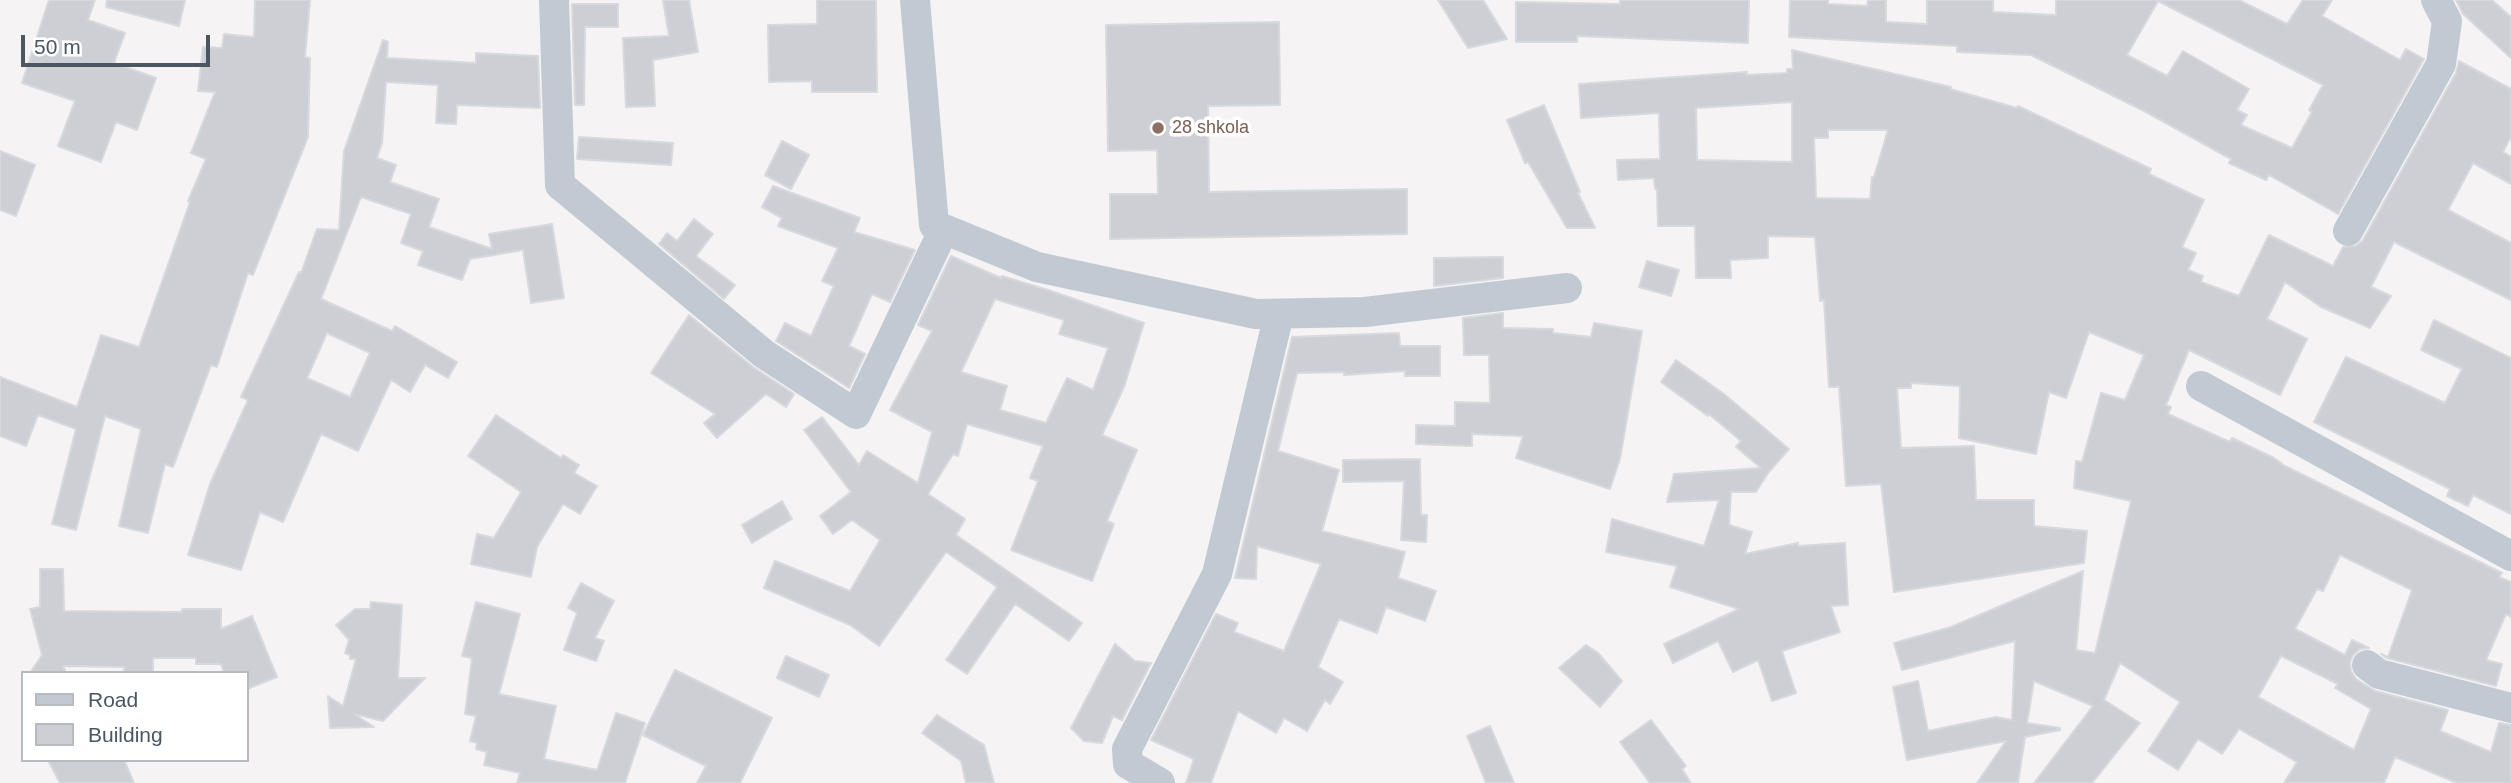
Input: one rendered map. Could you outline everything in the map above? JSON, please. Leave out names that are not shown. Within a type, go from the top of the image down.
[{"type":"street","points":[[554,0],[560,185],[764,354],[856,414],[944,229]]},
{"type":"street","points":[[915,0],[934,225],[1037,267],[1256,314],[1365,312],[1567,288]]},
{"type":"street","points":[[2348,231],[2441,64],[2447,21],[2436,0]]},
{"type":"street","points":[[1160,783],[1128,764],[1127,749],[1217,574],[1279,314]]},
{"type":"street","points":[[2201,386],[2511,556]]},
{"type":"street","points":[[2367,665],[2379,674],[2511,708]]},
{"type":"building","points":[[49,0],[95,0],[88,20],[125,33],[114,63],[156,78],[137,130],[116,122],[101,162],[58,146],[75,101],[22,83]]},
{"type":"building","points":[[107,0],[185,0],[179,26],[106,7]]},
{"type":"building","points":[[255,0],[310,0],[305,57],[310,58],[308,137],[253,275],[248,273],[217,367],[211,365],[173,467],[165,464],[148,533],[119,526],[141,429],[105,416],[76,530],[52,524],[76,429],[38,415],[26,446],[0,436],[0,377],[77,407],[101,335],[139,347],[190,202],[188,201],[206,159],[191,153],[215,92],[198,91],[203,47],[222,48],[224,34],[254,37]]},
{"type":"building","points":[[663,0],[689,0],[698,52],[653,60],[655,106],[626,107],[623,38],[669,36]]},
{"type":"building","points":[[817,0],[876,0],[877,92],[812,92],[812,81],[769,82],[768,25],[817,24]]},
{"type":"building","points":[[1438,0],[1483,0],[1507,39],[1468,48]]},
{"type":"building","points":[[1620,0],[1749,0],[1748,43],[1577,36],[1577,42],[1516,42],[1516,2],[1620,4]]},
{"type":"building","points":[[1790,0],[1828,0],[1828,4],[1867,6],[1868,0],[1886,0],[1886,22],[1927,24],[1927,0],[1993,0],[1993,12],[2056,15],[2056,0],[2239,0],[2287,24],[2303,0],[2332,0],[2322,16],[2400,60],[2406,49],[2424,59],[2338,214],[2269,175],[2266,180],[2229,163],[2231,159],[2146,112],[2031,55],[1957,52],[1957,46],[1789,37]],"holes":[[[2158,1],[2323,85],[2292,148],[2241,125],[2247,115],[2237,110],[2249,89],[2183,51],[2167,76],[2127,55]]]},
{"type":"building","points":[[2456,0],[2492,0],[2511,17],[2511,58],[2463,14]]},
{"type":"building","points":[[572,4],[618,4],[618,27],[585,27],[584,105],[575,105]]},
{"type":"building","name":"28 shkola","points":[[1279,22],[1280,105],[1208,106],[1209,192],[1407,189],[1407,234],[1110,239],[1110,194],[1158,194],[1157,150],[1108,151],[1106,25]]},
{"type":"building","points":[[383,40],[388,42],[387,58],[476,63],[476,53],[538,56],[540,108],[457,105],[456,124],[436,123],[438,85],[386,82],[382,143],[377,158],[396,165],[390,182],[439,199],[429,227],[492,249],[489,234],[552,224],[564,298],[531,303],[523,250],[470,259],[462,280],[418,265],[423,251],[401,243],[411,214],[361,197],[321,299],[392,331],[395,326],[457,362],[448,378],[425,365],[410,392],[391,380],[358,451],[321,434],[283,522],[260,512],[241,570],[188,555],[210,484],[248,400],[241,397],[299,272],[301,273],[317,229],[339,230],[344,151]],"holes":[[[327,333],[370,353],[350,397],[307,378]]]},
{"type":"building","points":[[1792,50],[1951,87],[1950,89],[2017,108],[2018,106],[2151,169],[2149,174],[2204,200],[2182,247],[2196,253],[2188,270],[2203,276],[2201,282],[2239,296],[2269,235],[2333,266],[2343,247],[2356,246],[2363,240],[2456,73],[2459,61],[2511,89],[2511,137],[2503,152],[2511,157],[2511,184],[2473,163],[2448,210],[2511,243],[2511,300],[2394,242],[2371,287],[2391,296],[2370,328],[2321,307],[2285,282],[2267,319],[2307,339],[2280,395],[2189,350],[2166,405],[2171,407],[2168,414],[2230,442],[2232,438],[2274,458],[2285,466],[2502,573],[2499,577],[2511,582],[2511,617],[2506,614],[2486,660],[2502,664],[2496,686],[2387,658],[2381,654],[2388,657],[2412,590],[2340,555],[2323,591],[2317,589],[2295,629],[2345,655],[2352,640],[2369,648],[2360,649],[2350,662],[2356,679],[2375,691],[2448,710],[2440,731],[2491,752],[2499,723],[2511,725],[2511,783],[2457,783],[2395,757],[2384,783],[2284,783],[2297,762],[2239,729],[2222,754],[2198,739],[2178,770],[2148,751],[2180,702],[2120,663],[2104,700],[2140,723],[2092,783],[2034,783],[2093,706],[2034,681],[2027,723],[2060,730],[2025,737],[2018,783],[1977,783],[2006,741],[1907,760],[1893,687],[1918,681],[1928,731],[1996,717],[2012,720],[2015,641],[1902,670],[1894,643],[1951,627],[2083,571],[2076,650],[2095,653],[2131,501],[2074,488],[2076,461],[2082,462],[2101,393],[2125,400],[2144,355],[2089,332],[2066,398],[2049,392],[2036,454],[1959,438],[1960,386],[1911,383],[1911,388],[1897,388],[1901,448],[1974,446],[1976,500],[2034,500],[2034,526],[2087,531],[2084,563],[1894,592],[1881,484],[1846,486],[1839,387],[1829,387],[1824,300],[1820,301],[1815,237],[1768,236],[1768,258],[1730,260],[1731,278],[1696,278],[1695,226],[1658,226],[1654,178],[1618,180],[1617,160],[1660,159],[1659,113],[1581,118],[1579,84],[1747,72],[1746,75],[1787,73],[1787,69],[1793,69]],"holes":[[[1792,102],[1792,162],[1697,160],[1696,108]],[[1828,130],[1888,130],[1872,177],[1870,199],[1816,198],[1814,138],[1828,138]],[[2281,656],[2338,684],[2335,688],[2371,709],[2354,750],[2258,697]]]},
{"type":"building","points":[[1544,105],[1580,192],[1578,193],[1595,228],[1567,228],[1528,162],[1525,163],[1507,120]]},
{"type":"building","points":[[579,137],[673,143],[671,165],[577,159]]},
{"type":"building","points":[[782,141],[809,155],[791,189],[765,175]]},
{"type":"building","points":[[0,151],[35,165],[16,216],[0,210]]},
{"type":"building","points":[[773,186],[860,218],[854,232],[915,250],[890,302],[872,294],[849,346],[865,354],[849,388],[776,341],[785,323],[811,336],[834,286],[822,281],[838,248],[778,226],[782,218],[762,207]]},
{"type":"building","points":[[694,219],[713,234],[696,256],[735,285],[724,299],[659,244],[667,233],[677,241]]},
{"type":"building","points":[[951,256],[1001,278],[1002,276],[1051,291],[1144,323],[1124,387],[1102,435],[1137,450],[1107,521],[1114,524],[1092,581],[1011,550],[1038,481],[1030,478],[1043,446],[967,424],[958,456],[953,454],[928,494],[965,519],[956,535],[1082,623],[1069,641],[1015,604],[967,674],[946,660],[997,587],[946,552],[879,646],[850,625],[764,588],[775,561],[850,591],[880,540],[852,520],[833,534],[820,516],[851,492],[804,430],[822,417],[859,465],[867,451],[918,483],[932,432],[890,410],[932,331],[918,325]],"holes":[[[995,299],[1064,320],[1059,334],[1108,348],[1093,390],[1067,378],[1046,423],[1000,410],[1007,386],[961,372]]]},
{"type":"building","points":[[1503,257],[1503,278],[1434,286],[1434,258]]},
{"type":"building","points":[[1647,261],[1679,270],[1671,296],[1639,287]]},
{"type":"building","points":[[1503,313],[1503,328],[1553,329],[1553,333],[1591,337],[1594,323],[1642,331],[1620,459],[1610,489],[1516,458],[1523,436],[1472,434],[1472,446],[1416,444],[1416,425],[1455,426],[1455,402],[1490,403],[1489,355],[1464,355],[1463,318]]},
{"type":"building","points":[[689,315],[753,367],[794,394],[786,407],[766,394],[717,438],[704,423],[715,414],[651,373]]},
{"type":"building","points":[[2434,320],[2511,358],[2511,514],[2473,495],[2468,506],[2447,496],[2450,489],[2314,422],[2346,357],[2445,403],[2462,369],[2421,350]]},
{"type":"building","points":[[1399,333],[1400,346],[1440,346],[1440,376],[1405,376],[1405,371],[1344,375],[1344,372],[1297,373],[1278,451],[1339,470],[1322,531],[1405,552],[1398,578],[1436,591],[1425,621],[1386,607],[1377,633],[1339,619],[1318,667],[1343,682],[1330,704],[1325,700],[1307,731],[1284,718],[1276,733],[1238,711],[1211,783],[1186,783],[1194,759],[1151,740],[1216,614],[1238,623],[1234,632],[1284,651],[1321,564],[1257,546],[1256,579],[1235,578],[1292,337]]},
{"type":"building","points":[[1676,360],[1724,394],[1789,449],[1756,492],[1731,492],[1729,525],[1752,532],[1745,554],[1798,543],[1798,546],[1845,543],[1848,605],[1831,606],[1840,632],[1782,651],[1796,693],[1772,701],[1758,660],[1733,672],[1718,641],[1673,663],[1664,644],[1739,609],[1670,587],[1677,566],[1606,552],[1612,519],[1704,546],[1719,500],[1667,502],[1674,474],[1761,468],[1736,447],[1741,441],[1709,414],[1708,416],[1661,382]]},
{"type":"building","points":[[496,415],[561,458],[563,455],[579,465],[574,473],[597,486],[580,514],[563,504],[537,547],[531,577],[471,564],[477,534],[494,538],[521,492],[468,456]]},
{"type":"building","points":[[1420,459],[1421,515],[1427,515],[1426,542],[1401,540],[1404,481],[1343,482],[1343,460]]},
{"type":"building","points":[[782,501],[792,519],[752,543],[742,525]]},
{"type":"building","points":[[40,569],[63,569],[64,611],[182,612],[182,609],[221,609],[221,629],[252,616],[277,677],[248,689],[248,671],[223,671],[221,664],[196,664],[196,658],[153,658],[153,671],[124,671],[124,667],[63,666],[65,671],[31,671],[42,655],[30,609],[40,607]]},
{"type":"building","points":[[581,583],[614,601],[595,638],[604,641],[596,661],[564,650],[577,613],[568,608]]},
{"type":"building","points":[[371,602],[402,605],[398,678],[425,678],[383,721],[354,714],[374,727],[330,728],[328,696],[343,706],[356,659],[350,659],[350,655],[345,653],[349,640],[336,625],[355,609],[370,609]]},
{"type":"building","points":[[476,602],[520,614],[499,694],[556,706],[544,759],[597,770],[616,713],[645,723],[625,783],[517,783],[520,773],[484,765],[487,752],[476,749],[477,743],[470,741],[476,716],[465,714],[472,658],[462,656]]},
{"type":"building","points":[[1115,644],[1135,661],[1151,663],[1122,720],[1113,716],[1102,743],[1084,741],[1071,728]]},
{"type":"building","points":[[1586,645],[1598,653],[1622,681],[1600,707],[1559,668]]},
{"type":"building","points":[[786,656],[829,675],[819,697],[777,678]]},
{"type":"building","points":[[675,670],[772,718],[740,783],[697,783],[706,766],[643,735]]},
{"type":"building","points":[[937,715],[984,745],[994,783],[966,783],[961,761],[922,733]]},
{"type":"building","points":[[1651,720],[1686,766],[1682,769],[1691,783],[1650,783],[1620,742]]},
{"type":"building","points":[[1490,726],[1514,783],[1486,783],[1467,736]]},
{"type":"building","points":[[49,762],[125,762],[134,783],[60,783]]},
{"type":"place","name":"28 shkola","points":[[1158,128]]}]
